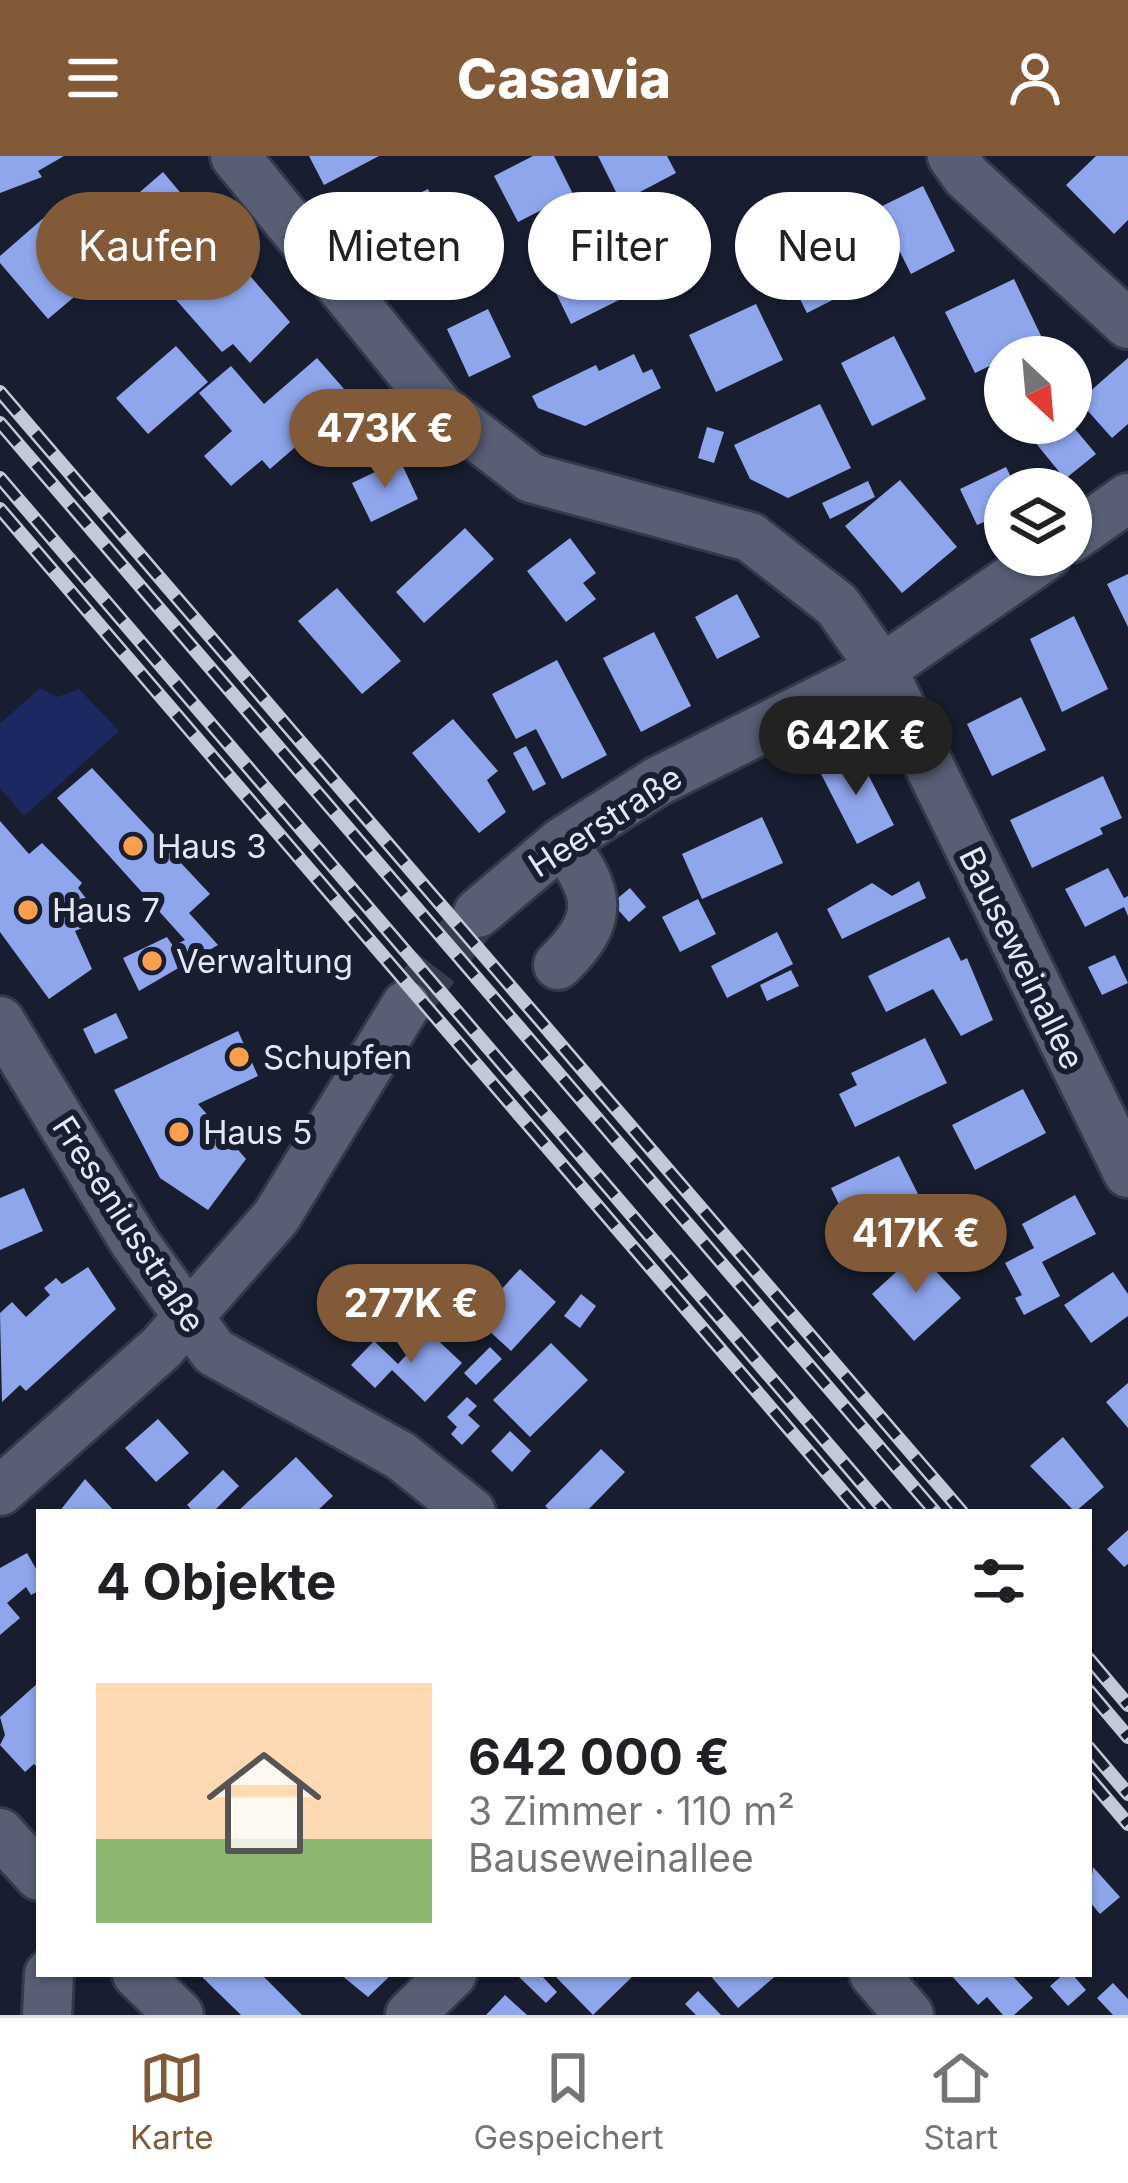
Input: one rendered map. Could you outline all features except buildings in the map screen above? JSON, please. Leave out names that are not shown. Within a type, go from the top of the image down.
[{"type":"street","name":"Bauseweinallee","points":[[235,156],[440,408],[531,478],[750,537],[837,605],[882,669],[1128,1173]]},
{"type":"street","points":[[952,156],[966,176],[1128,325]]},
{"type":"street","points":[[1092,523],[1128,498]]},
{"type":"street","name":"Heerstraße","points":[[478,913],[562,842],[658,781],[882,669],[1017,576]]},
{"type":"street","points":[[558,965],[591,922],[595,897],[562,842]]},
{"type":"street","points":[[0,1491],[160,1348],[276,1217],[406,1005]]},
{"type":"street","name":"Freseniusstraße","points":[[0,1021],[135,1243],[214,1352],[401,1456],[468,1509]]},
{"type":"street","points":[[0,1833],[36,1873]]},
{"type":"street","points":[[47,2015],[49,1977]]},
{"type":"street","points":[[140,1977],[179,2015]]},
{"type":"street","points":[[410,2015],[449,1977]]},
{"type":"street","points":[[877,1977],[909,2015]]},
{"type":"shaded area","points":[[40,688],[57,697],[79,689],[119,731],[24,816],[0,788],[0,724]]},
{"type":"tunnel","points":[[406,1005],[478,913]]},
{"type":"railway","points":[[0,392],[959,1509]]},
{"type":"railway","points":[[0,423],[932,1509]]},
{"type":"railway","points":[[0,478],[883,1509]]},
{"type":"railway","points":[[0,509],[857,1509]]},
{"type":"railway","points":[[1092,1663],[1128,1705]]},
{"type":"railway","points":[[1092,1695],[1128,1737]]},
{"type":"railway","points":[[1092,1752],[1128,1794]]},
{"type":"railway","points":[[1092,1782],[1128,1824]]},
{"type":"place","name":"Haus 3","points":[[133,846]]},
{"type":"place","name":"Haus 7","points":[[28,910]]},
{"type":"place","name":"Verwaltung","points":[[152,961]]},
{"type":"place","name":"Schupfen","points":[[239,1057]]},
{"type":"place","name":"Haus 5","points":[[179,1132]]}]
